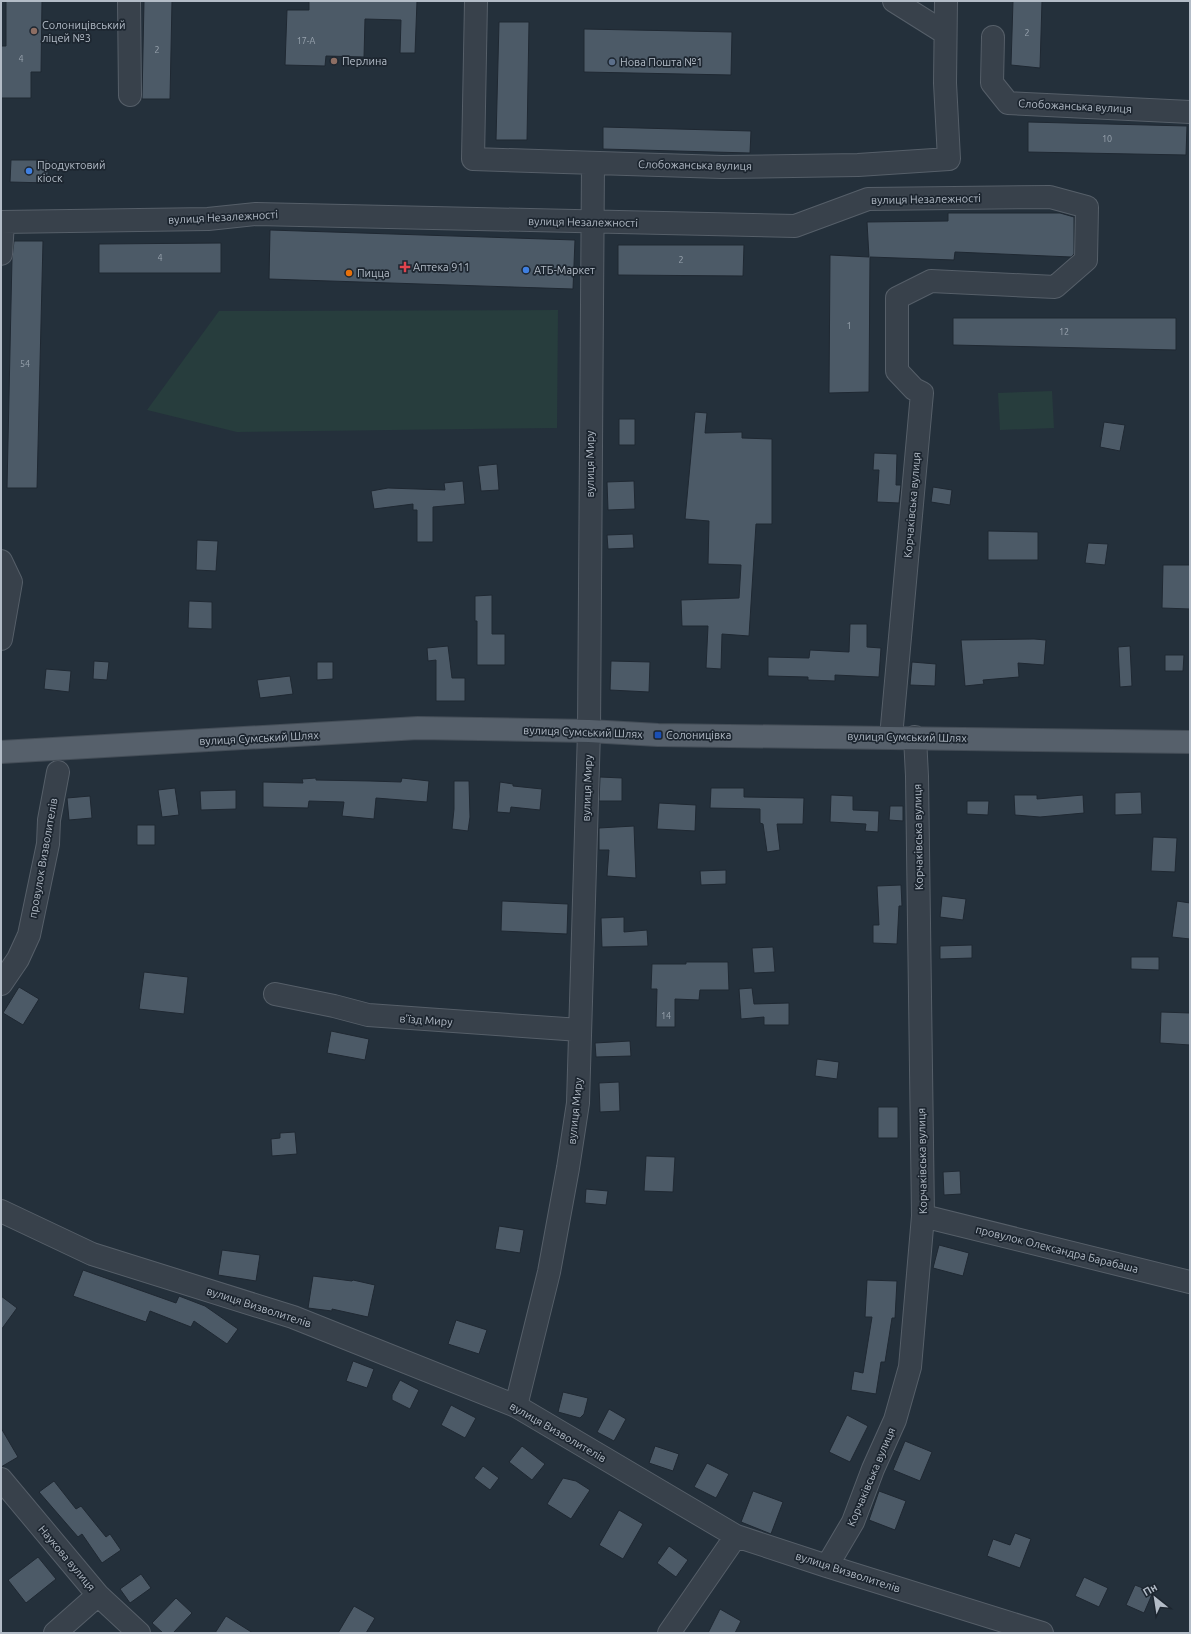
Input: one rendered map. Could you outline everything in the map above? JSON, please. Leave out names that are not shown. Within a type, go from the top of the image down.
[{"type":"main road","name":"вулиця Сумський Шлях","points":[[1,752],[418,728],[589,731],[658,735],[915,737],[1190,742]]},
{"type":"street","points":[[129,1],[130,95]]},
{"type":"street","name":"Слобожанська вулиця","points":[[476,1],[473,159],[529,162],[722,167],[858,165],[949,159],[945,33],[946,1]]},
{"type":"street","points":[[894,1],[945,33]]},
{"type":"street","name":"Слобожанська вулиця","points":[[993,38],[992,83],[1008,103],[1190,112]]},
{"type":"street","name":"вулиця Миру","points":[[516,1406],[549,1272],[578,1104],[589,731],[593,163]]},
{"type":"street","name":"вулиця Незалежності","points":[[2,222],[208,220],[256,214],[795,226],[868,199],[1050,197],[1087,207],[1086,260],[1055,287],[931,281],[896,298],[897,371],[914,389],[922,394]]},
{"type":"street","points":[[1,254],[2,222]]},
{"type":"street","name":"Корчаківська вулиця","points":[[891,737],[922,394]]},
{"type":"street","points":[[1,561],[11,582],[1,638]]},
{"type":"street","name":"Корчаківська вулиця","points":[[827,1566],[853,1522],[897,1412],[910,1367],[923,1216],[917,784],[915,737]]},
{"type":"street","name":"провулок Визволителів","points":[[1,984],[18,959],[29,935],[48,844],[49,820],[58,772]]},
{"type":"street","name":"в'їзд Миру","points":[[275,994],[334,1006],[368,1015],[580,1030]]},
{"type":"street","name":"вулиця Визволителів","points":[[1,1211],[92,1254],[293,1317],[516,1406],[736,1536],[1042,1633]]},
{"type":"street","name":"провулок Олександра Барабаша","points":[[923,1216],[1190,1282]]},
{"type":"street","name":"Наукова вулиця","points":[[1,1479],[98,1595],[139,1633]]},
{"type":"street","points":[[669,1633],[736,1536]]},
{"type":"street","points":[[55,1633],[98,1595]]},
{"type":"green space","points":[[558,310],[557,428],[237,432],[147,410],[219,311]]},
{"type":"green space","points":[[1052,391],[1054,428],[1000,430],[998,393]]},
{"type":"building","points":[[6,1],[42,1],[41,72],[31,72],[31,98],[1,98],[1,46],[6,46]]},
{"type":"building","points":[[144,1],[172,1],[170,99],[142,99]]},
{"type":"building","points":[[309,1],[417,1],[415,53],[400,53],[401,20],[365,19],[364,57],[326,56],[325,66],[285,65],[287,10],[309,10]]},
{"type":"building","points":[[1013,1],[1042,1],[1040,68],[1011,65]]},
{"type":"building","points":[[499,22],[529,22],[527,140],[496,140]]},
{"type":"building","points":[[584,29],[732,32],[731,75],[584,72]]},
{"type":"building","points":[[1028,122],[1187,126],[1186,155],[1028,152]]},
{"type":"building","points":[[603,127],[751,131],[750,153],[603,149]]},
{"type":"building","name":"Продуктовий кіоск","points":[[11,160],[48,160],[48,183],[10,182]]},
{"type":"building","points":[[948,213],[1060,213],[1074,217],[1074,254],[1071,257],[955,252],[954,260],[870,257],[869,392],[829,393],[830,255],[869,257],[867,222],[948,221]]},
{"type":"building","points":[[270,230],[575,240],[573,289],[269,279]]},
{"type":"building","points":[[14,241],[43,241],[37,488],[7,488],[12,258]]},
{"type":"building","points":[[221,243],[221,273],[99,273],[99,244]]},
{"type":"building","points":[[618,245],[744,245],[743,276],[618,275]]},
{"type":"building","points":[[953,318],[1176,318],[1176,350],[953,345]]},
{"type":"building","points":[[695,412],[707,413],[705,433],[742,432],[742,438],[772,439],[772,524],[756,524],[749,636],[722,634],[721,669],[706,668],[708,626],[682,626],[681,600],[739,598],[741,565],[708,564],[709,521],[685,519]]},
{"type":"building","points":[[619,419],[635,419],[635,445],[619,445]]},
{"type":"building","points":[[1104,422],[1125,425],[1120,451],[1100,447]]},
{"type":"building","points":[[874,453],[897,454],[896,485],[901,485],[899,503],[877,502],[879,470],[873,470]]},
{"type":"building","points":[[497,464],[499,490],[481,491],[478,466]]},
{"type":"building","points":[[463,481],[465,504],[433,507],[433,542],[417,542],[417,510],[413,510],[413,504],[374,509],[371,491],[388,488],[445,490],[444,483]]},
{"type":"building","points":[[634,481],[635,509],[608,510],[607,482]]},
{"type":"building","points":[[933,487],[952,490],[950,505],[931,502]]},
{"type":"building","points":[[988,531],[1038,532],[1038,560],[988,560]]},
{"type":"building","points":[[633,534],[634,548],[608,549],[607,535]]},
{"type":"building","points":[[197,540],[218,541],[216,571],[196,570]]},
{"type":"building","points":[[1088,543],[1108,544],[1105,565],[1085,563]]},
{"type":"building","points":[[1163,565],[1190,565],[1190,609],[1162,608]]},
{"type":"building","points":[[492,595],[492,634],[505,634],[505,665],[477,665],[477,621],[475,621],[475,596]]},
{"type":"building","points":[[189,601],[212,602],[212,629],[188,628]]},
{"type":"building","points":[[850,624],[867,624],[867,647],[881,648],[879,677],[835,675],[835,681],[808,680],[808,677],[768,676],[768,657],[809,658],[810,650],[849,652]]},
{"type":"building","points":[[961,640],[1046,640],[1044,665],[1018,663],[1019,677],[983,680],[984,684],[965,686]]},
{"type":"building","points":[[448,646],[452,678],[465,678],[465,701],[436,701],[436,660],[428,661],[427,648]]},
{"type":"building","points":[[1130,646],[1132,686],[1120,687],[1118,647]]},
{"type":"building","points":[[1165,655],[1184,655],[1183,671],[1165,671]]},
{"type":"building","points":[[94,661],[109,662],[107,680],[93,679]]},
{"type":"building","points":[[611,661],[650,662],[649,692],[610,690]]},
{"type":"building","points":[[317,662],[333,662],[333,679],[317,680]]},
{"type":"building","points":[[912,662],[936,664],[935,686],[910,685]]},
{"type":"building","points":[[46,669],[71,671],[69,692],[44,689]]},
{"type":"building","points":[[290,676],[293,694],[260,698],[257,680]]},
{"type":"building","points":[[600,777],[622,778],[622,801],[599,801]]},
{"type":"building","points":[[316,778],[316,780],[401,782],[402,778],[429,781],[427,802],[376,798],[374,819],[342,816],[344,802],[309,801],[308,808],[263,807],[263,782],[303,783],[302,779]]},
{"type":"building","points":[[454,781],[469,781],[470,817],[468,831],[452,829]]},
{"type":"building","points":[[500,782],[513,784],[513,786],[542,789],[540,810],[511,807],[510,813],[497,812]]},
{"type":"building","points":[[175,788],[179,815],[162,817],[158,790]]},
{"type":"building","points":[[711,788],[744,788],[744,797],[804,798],[803,824],[777,824],[780,850],[767,852],[763,824],[760,823],[760,809],[710,808]]},
{"type":"building","points":[[236,790],[236,809],[201,810],[200,791]]},
{"type":"building","points":[[1141,792],[1142,814],[1115,815],[1115,793]]},
{"type":"building","points":[[831,795],[853,796],[853,810],[879,811],[878,832],[865,831],[866,824],[830,822]]},
{"type":"building","points":[[1014,795],[1037,795],[1037,799],[1083,795],[1084,813],[1040,817],[1015,815]]},
{"type":"building","points":[[90,796],[92,818],[69,820],[67,798]]},
{"type":"building","points":[[967,801],[989,801],[988,815],[967,814]]},
{"type":"building","points":[[659,803],[696,805],[695,831],[657,829]]},
{"type":"building","points":[[890,806],[903,806],[903,821],[889,820]]},
{"type":"building","points":[[137,825],[155,825],[155,845],[137,845]]},
{"type":"building","points":[[634,826],[636,878],[607,876],[609,850],[599,850],[599,828]]},
{"type":"building","points":[[1153,837],[1177,838],[1175,872],[1151,871]]},
{"type":"building","points":[[726,870],[726,884],[701,885],[700,871]]},
{"type":"building","points":[[901,885],[902,906],[899,906],[897,944],[873,943],[873,925],[879,925],[877,886]]},
{"type":"building","points":[[942,896],[966,899],[963,920],[940,917]]},
{"type":"building","points":[[502,901],[568,904],[567,934],[501,931]]},
{"type":"building","points":[[1177,901],[1190,903],[1190,939],[1172,937]]},
{"type":"building","points":[[624,917],[624,932],[647,930],[648,946],[602,947],[601,918]]},
{"type":"building","points":[[972,945],[972,958],[940,959],[940,946]]},
{"type":"building","points":[[773,947],[775,972],[754,973],[752,948]]},
{"type":"building","points":[[1131,957],[1159,957],[1159,970],[1131,969]]},
{"type":"building","points":[[686,962],[728,962],[729,990],[700,990],[699,1000],[675,999],[675,1027],[656,1027],[657,989],[651,989],[652,964],[686,964]]},
{"type":"building","points":[[144,972],[188,977],[184,1014],[139,1009]]},
{"type":"building","points":[[19,987],[39,999],[23,1025],[3,1013]]},
{"type":"building","points":[[752,988],[754,1004],[789,1003],[789,1025],[764,1025],[764,1017],[741,1019],[739,989]]},
{"type":"building","points":[[1161,1012],[1190,1013],[1190,1045],[1160,1043]]},
{"type":"building","points":[[331,1031],[369,1039],[365,1060],[327,1053]]},
{"type":"building","points":[[630,1041],[631,1056],[596,1057],[595,1043]]},
{"type":"building","points":[[817,1059],[839,1062],[837,1079],[815,1076]]},
{"type":"building","points":[[619,1082],[620,1111],[600,1112],[599,1083]]},
{"type":"building","points":[[878,1107],[898,1107],[898,1138],[878,1138]]},
{"type":"building","points":[[295,1132],[297,1154],[272,1156],[271,1139],[280,1138],[280,1133]]},
{"type":"building","points":[[646,1156],[675,1157],[673,1192],[644,1191]]},
{"type":"building","points":[[960,1171],[961,1194],[944,1195],[943,1172]]},
{"type":"building","points":[[586,1189],[608,1191],[606,1205],[585,1203]]},
{"type":"building","points":[[499,1226],[524,1230],[520,1253],[495,1249]]},
{"type":"building","points":[[939,1245],[969,1253],[963,1276],[933,1268]]},
{"type":"building","points":[[222,1250],[260,1255],[256,1281],[218,1275]]},
{"type":"building","points":[[83,1270],[176,1303],[179,1296],[205,1306],[238,1329],[227,1344],[194,1321],[191,1327],[150,1311],[146,1322],[73,1296]]},
{"type":"building","points":[[313,1276],[353,1280],[375,1285],[368,1317],[332,1309],[332,1311],[308,1308]]},
{"type":"building","points":[[867,1280],[897,1281],[895,1318],[892,1318],[885,1362],[881,1362],[876,1394],[851,1390],[854,1371],[863,1373],[872,1317],[865,1317]]},
{"type":"building","points":[[1,1296],[17,1308],[1,1330]]},
{"type":"building","points":[[456,1320],[487,1330],[479,1354],[448,1344]]},
{"type":"building","points":[[353,1361],[374,1369],[367,1388],[346,1381]]},
{"type":"building","points":[[400,1380],[419,1390],[410,1409],[392,1400],[392,1395]]},
{"type":"building","points":[[563,1392],[588,1398],[584,1414],[580,1418],[558,1412]]},
{"type":"building","points":[[451,1405],[476,1418],[465,1438],[441,1425]]},
{"type":"building","points":[[609,1409],[626,1419],[614,1441],[597,1432]]},
{"type":"building","points":[[847,1415],[868,1426],[850,1462],[829,1452]]},
{"type":"building","points":[[1,1428],[18,1457],[1,1467]]},
{"type":"building","points":[[905,1441],[932,1452],[920,1481],[893,1470]]},
{"type":"building","points":[[522,1446],[545,1464],[532,1480],[509,1462]]},
{"type":"building","points":[[655,1446],[679,1454],[673,1471],[649,1463]]},
{"type":"building","points":[[707,1463],[729,1474],[716,1498],[694,1487]]},
{"type":"building","points":[[483,1466],[499,1478],[490,1490],[474,1478]]},
{"type":"building","points":[[563,1478],[576,1481],[590,1490],[571,1519],[547,1504]]},
{"type":"building","points":[[54,1481],[76,1509],[81,1506],[106,1537],[110,1534],[121,1550],[102,1563],[82,1534],[78,1537],[39,1492]]},
{"type":"building","points":[[753,1491],[783,1502],[771,1534],[741,1522]]},
{"type":"building","points":[[879,1491],[906,1501],[895,1530],[869,1520]]},
{"type":"building","points":[[619,1510],[643,1524],[623,1559],[599,1545]]},
{"type":"building","points":[[1015,1533],[1031,1539],[1020,1568],[987,1556],[993,1539],[1010,1545]]},
{"type":"building","points":[[669,1546],[688,1560],[676,1577],[657,1563]]},
{"type":"building","points":[[38,1557],[56,1579],[26,1603],[8,1580]]},
{"type":"building","points":[[141,1574],[151,1588],[130,1603],[120,1589]]},
{"type":"building","points":[[1084,1577],[1108,1588],[1099,1607],[1075,1596]]},
{"type":"building","points":[[1135,1585],[1153,1592],[1144,1613],[1126,1605]]},
{"type":"building","points":[[176,1598],[192,1613],[173,1633],[163,1633],[152,1623]]},
{"type":"building","points":[[354,1606],[375,1618],[366,1633],[338,1633]]},
{"type":"building","points":[[720,1609],[741,1621],[735,1633],[708,1633]]},
{"type":"building","points":[[226,1616],[253,1633],[215,1633]]},
{"type":"place","name":"Солоницівський ліцей №3","points":[[34,31]]},
{"type":"place","name":"Перлина","points":[[334,61]]},
{"type":"place","name":"Нова Пошта №1","points":[[612,62]]},
{"type":"place","name":"Продуктовий кіоск","points":[[29,171]]},
{"type":"place","name":"Аптека 911","points":[[405,267]]},
{"type":"place","name":"АТБ-Маркет","points":[[526,270]]},
{"type":"place","name":"Пицца","points":[[349,273]]},
{"type":"place","name":"Солоницівка","points":[[658,735]]}]
